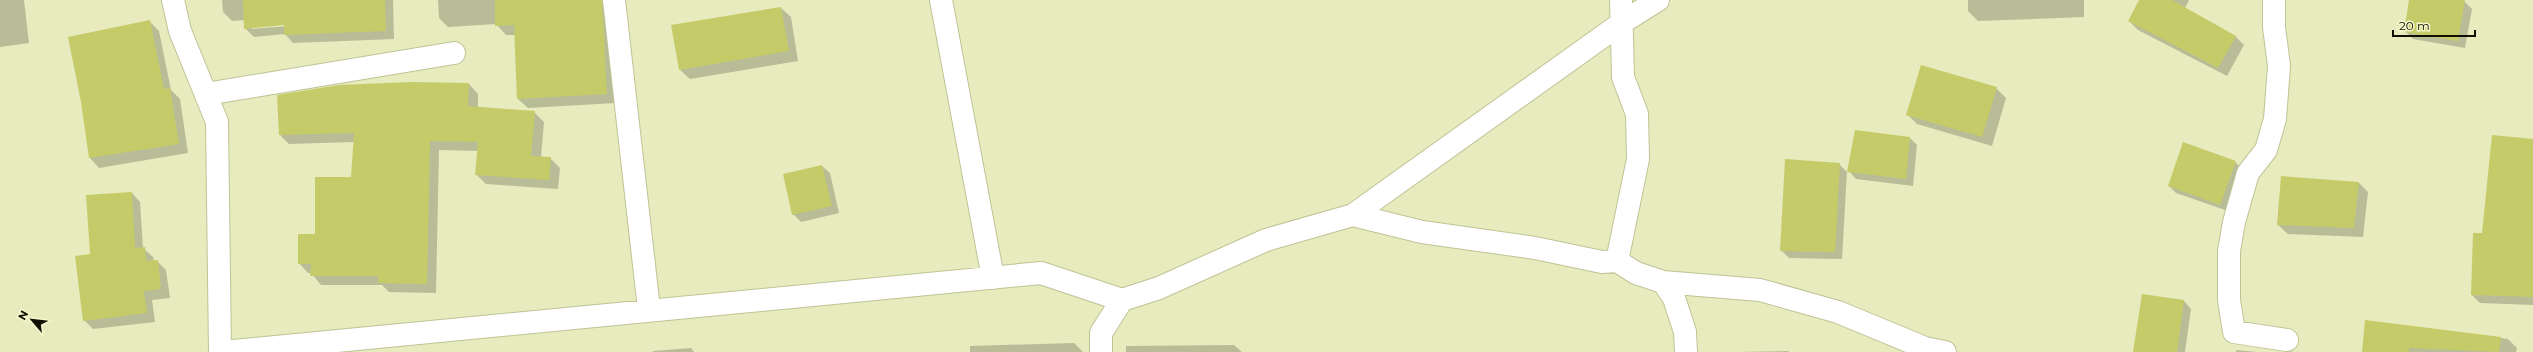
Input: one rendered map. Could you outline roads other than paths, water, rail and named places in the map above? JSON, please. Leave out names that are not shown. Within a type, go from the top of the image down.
[{"type":"street","points":[[174,0],[180,31],[217,122],[221,352],[649,309],[1041,273],[1122,300],[1159,288],[1266,240],[1353,215],[1623,22],[1658,0]]},
{"type":"street","points":[[614,0],[649,309]]},
{"type":"street","points":[[941,0],[993,278]]},
{"type":"street","points":[[1617,262],[1638,159],[1637,114],[1623,77],[1623,22],[1621,0]]},
{"type":"street","points":[[2269,2],[2279,66],[2275,119],[2266,150],[2248,173],[2234,222],[2229,251],[2229,300],[2234,332],[2287,340]]},
{"type":"street","points":[[206,94],[454,53]]},
{"type":"street","points":[[1353,215],[1422,232],[1535,248],[1602,262],[1617,262],[1636,273],[1663,282],[1760,290],[1838,312],[1925,348],[1945,352]]},
{"type":"street","points":[[1663,282],[1674,298],[1685,332],[1686,352]]},
{"type":"street","points":[[1101,352],[1101,333],[1122,300]]}]
